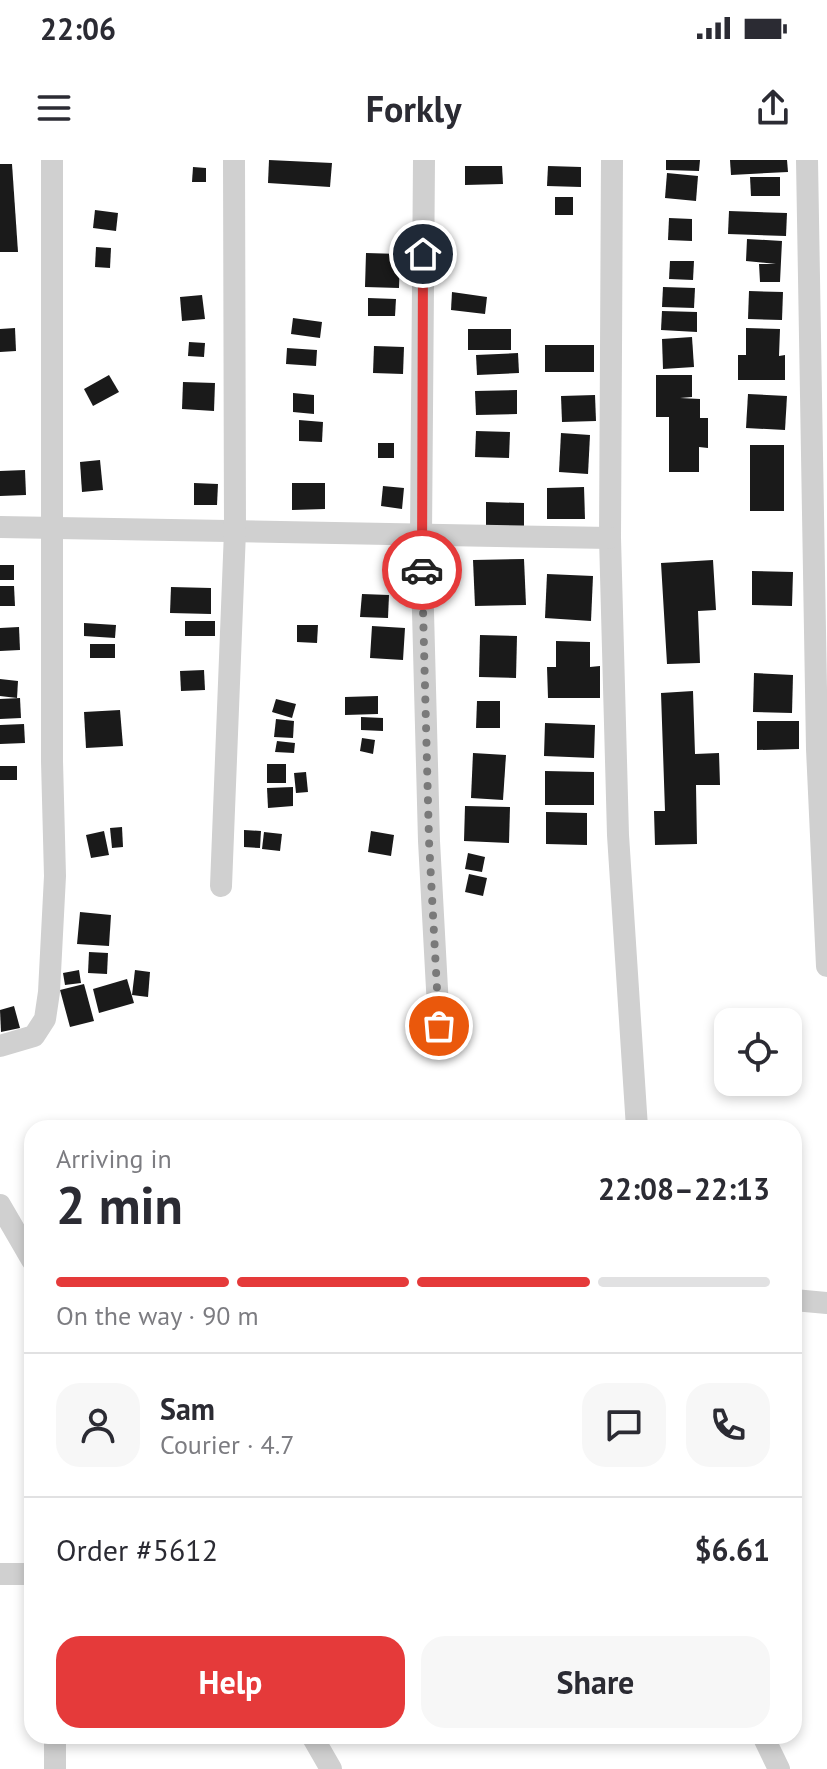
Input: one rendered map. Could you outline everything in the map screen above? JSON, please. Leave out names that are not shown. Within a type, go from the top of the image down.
[{"type":"street","points":[[0,1046],[34,1036],[45,1019],[49,992],[55,876],[52,160]]},
{"type":"street","points":[[221,886],[235,531],[234,160]]},
{"type":"street","points":[[424,160],[421,535],[429,841],[439,1026]]},
{"type":"street","points":[[612,160],[610,538],[618,835],[636,1120]]},
{"type":"street","points":[[807,160],[817,749],[827,966]]},
{"type":"street","points":[[0,527],[610,538]]},
{"type":"street","points":[[0,1205],[24,1246]]},
{"type":"street","points":[[802,1301],[827,1303]]},
{"type":"street","points":[[0,1574],[24,1574]]},
{"type":"street","points":[[55,1744],[55,1769]]},
{"type":"street","points":[[317,1744],[331,1769]]},
{"type":"street","points":[[767,1744],[779,1769]]},
{"type":"building","points":[[269,160],[332,163],[330,187],[268,183]]},
{"type":"building","points":[[666,160],[700,160],[699,171],[666,170]]},
{"type":"building","points":[[730,160],[787,160],[788,172],[731,175]]},
{"type":"building","points":[[0,164],[12,164],[18,252],[0,252]]},
{"type":"building","points":[[465,166],[502,166],[503,184],[465,185]]},
{"type":"building","points":[[548,166],[581,167],[581,187],[547,186]]},
{"type":"building","points":[[193,167],[206,168],[206,182],[192,182]]},
{"type":"building","points":[[667,173],[698,176],[696,201],[665,198]]},
{"type":"building","points":[[750,177],[780,177],[780,196],[751,196]]},
{"type":"building","points":[[555,197],[573,197],[573,215],[555,215]]},
{"type":"building","points":[[95,210],[118,213],[116,231],[93,228]]},
{"type":"building","points":[[729,211],[787,213],[786,236],[728,234]]},
{"type":"building","points":[[669,218],[692,219],[692,241],[668,240]]},
{"type":"building","points":[[747,239],[782,241],[780,282],[760,282],[759,264],[776,264],[746,261]]},
{"type":"building","points":[[96,247],[111,248],[110,268],[95,267]]},
{"type":"building","points":[[366,253],[400,254],[399,288],[365,287]]},
{"type":"building","points":[[670,261],[694,261],[693,280],[669,279]]},
{"type":"building","points":[[663,287],[695,288],[694,308],[662,307]]},
{"type":"building","points":[[749,291],[783,292],[782,320],[748,319]]},
{"type":"building","points":[[452,292],[487,297],[485,314],[451,310]]},
{"type":"building","points":[[202,295],[205,319],[182,321],[180,297]]},
{"type":"building","points":[[368,298],[396,299],[395,316],[368,316]]},
{"type":"building","points":[[662,311],[697,312],[697,332],[661,330]]},
{"type":"building","points":[[293,318],[322,322],[320,338],[291,334]]},
{"type":"building","points":[[15,328],[16,351],[0,352],[0,329]]},
{"type":"building","points":[[746,328],[780,329],[779,356],[785,355],[785,380],[738,380],[738,355],[746,355]]},
{"type":"building","points":[[468,329],[511,329],[511,350],[468,350]]},
{"type":"building","points":[[692,337],[694,367],[663,369],[662,339]]},
{"type":"building","points":[[189,342],[205,343],[204,357],[188,356]]},
{"type":"building","points":[[545,345],[594,345],[594,372],[545,372]]},
{"type":"building","points":[[374,346],[404,347],[403,374],[373,373]]},
{"type":"building","points":[[287,348],[317,350],[316,366],[286,364]]},
{"type":"building","points":[[518,353],[519,373],[477,375],[476,355]]},
{"type":"building","points":[[109,375],[119,392],[93,406],[84,389]]},
{"type":"building","points":[[656,375],[692,375],[692,397],[680,398],[700,399],[700,418],[708,418],[708,448],[699,447],[699,472],[669,472],[669,417],[656,417]]},
{"type":"building","points":[[183,382],[215,383],[214,411],[182,409]]},
{"type":"building","points":[[517,390],[517,414],[476,415],[475,391]]},
{"type":"building","points":[[293,393],[314,395],[314,414],[293,412]]},
{"type":"building","points":[[748,394],[787,396],[785,430],[746,428]]},
{"type":"building","points":[[595,395],[596,421],[562,422],[561,396]]},
{"type":"building","points":[[299,420],[323,422],[322,442],[299,441]]},
{"type":"building","points":[[476,431],[510,432],[509,458],[475,457]]},
{"type":"building","points":[[561,433],[590,435],[588,474],[559,472]]},
{"type":"building","points":[[378,443],[394,443],[394,458],[378,458]]},
{"type":"building","points":[[750,445],[784,445],[784,511],[750,511]]},
{"type":"building","points":[[100,460],[103,490],[82,492],[80,462]]},
{"type":"building","points":[[25,470],[26,495],[0,496],[0,471]]},
{"type":"building","points":[[194,483],[218,484],[217,505],[194,505]]},
{"type":"building","points":[[292,483],[325,483],[325,509],[292,510]]},
{"type":"building","points":[[383,486],[404,488],[402,509],[381,506]]},
{"type":"building","points":[[584,487],[585,519],[547,519],[547,488]]},
{"type":"building","points":[[486,502],[524,503],[524,532],[486,532]]},
{"type":"building","points":[[524,559],[526,605],[475,606],[473,560]]},
{"type":"building","points":[[713,560],[716,610],[698,611],[700,663],[667,664],[661,563]]},
{"type":"building","points":[[0,565],[14,565],[14,580],[0,580]]},
{"type":"building","points":[[752,571],[793,572],[792,606],[752,605]]},
{"type":"building","points":[[547,574],[593,576],[591,621],[545,618]]},
{"type":"building","points":[[0,586],[14,586],[15,606],[0,606]]},
{"type":"building","points":[[171,587],[211,588],[211,614],[170,613]]},
{"type":"building","points":[[362,594],[389,595],[388,618],[360,617]]},
{"type":"building","points":[[185,621],[215,621],[215,636],[185,636]]},
{"type":"building","points":[[84,623],[116,625],[115,638],[84,636]]},
{"type":"building","points":[[297,625],[318,625],[317,643],[297,642]]},
{"type":"building","points":[[372,626],[405,628],[403,660],[370,658]]},
{"type":"building","points":[[19,627],[20,650],[0,651],[0,628]]},
{"type":"building","points":[[480,635],[517,636],[516,678],[479,677]]},
{"type":"building","points":[[556,641],[590,642],[590,667],[600,666],[600,698],[548,698],[547,667],[556,667]]},
{"type":"building","points":[[90,644],[115,644],[115,658],[90,658]]},
{"type":"building","points":[[204,670],[205,690],[181,691],[180,671]]},
{"type":"building","points":[[754,673],[793,675],[792,713],[753,712]]},
{"type":"building","points":[[0,679],[18,681],[17,698],[0,696]]},
{"type":"building","points":[[693,691],[695,754],[719,753],[720,785],[696,785],[697,844],[655,845],[654,811],[665,811],[661,693]]},
{"type":"building","points":[[378,696],[378,714],[345,715],[345,697]]},
{"type":"building","points":[[20,698],[21,718],[0,719],[0,699]]},
{"type":"building","points":[[276,699],[296,704],[292,718],[272,712]]},
{"type":"building","points":[[477,701],[500,701],[500,728],[476,728]]},
{"type":"building","points":[[120,710],[123,746],[86,748],[84,712]]},
{"type":"building","points":[[361,717],[383,718],[383,731],[361,730]]},
{"type":"building","points":[[276,719],[294,721],[293,738],[274,737]]},
{"type":"building","points":[[757,721],[799,721],[799,749],[757,750]]},
{"type":"building","points":[[545,723],[595,725],[594,758],[544,756]]},
{"type":"building","points":[[24,724],[25,743],[0,744],[0,725]]},
{"type":"building","points":[[362,738],[375,740],[373,754],[360,751]]},
{"type":"building","points":[[277,741],[295,743],[294,753],[275,752]]},
{"type":"building","points":[[473,753],[506,755],[503,800],[471,798]]},
{"type":"building","points":[[267,764],[286,764],[286,783],[267,783]]},
{"type":"building","points":[[0,766],[17,766],[17,780],[0,780]]},
{"type":"building","points":[[545,771],[594,772],[594,805],[545,805]]},
{"type":"building","points":[[306,772],[308,792],[296,793],[294,773]]},
{"type":"building","points":[[293,787],[293,806],[268,808],[267,788]]},
{"type":"building","points":[[465,806],[510,807],[509,843],[464,841]]},
{"type":"building","points":[[546,812],[587,813],[587,845],[546,844]]},
{"type":"building","points":[[122,827],[123,847],[112,848],[110,828]]},
{"type":"building","points":[[244,830],[261,831],[260,848],[244,847]]},
{"type":"building","points":[[104,831],[109,855],[91,858],[86,835]]},
{"type":"building","points":[[371,831],[394,835],[391,856],[368,852]]},
{"type":"building","points":[[264,832],[282,834],[280,851],[262,849]]},
{"type":"building","points":[[468,853],[485,857],[482,872],[465,869]]},
{"type":"building","points":[[469,874],[487,878],[483,896],[465,892]]},
{"type":"building","points":[[80,912],[111,915],[109,946],[77,944]]},
{"type":"building","points":[[89,952],[108,953],[107,974],[88,973]]},
{"type":"building","points":[[79,970],[81,983],[65,985],[63,973]]},
{"type":"building","points":[[135,970],[150,972],[148,997],[132,995]]},
{"type":"building","points":[[127,979],[134,1003],[99,1013],[93,989]]},
{"type":"building","points":[[84,984],[94,1021],[70,1027],[60,990]]},
{"type":"building","points":[[14,1006],[20,1028],[1,1032],[0,1010]]},
{"type":"way so far","points":[[422,570],[429,841],[439,1026]]},
{"type":"route","points":[[422,570],[423,254]]}]
